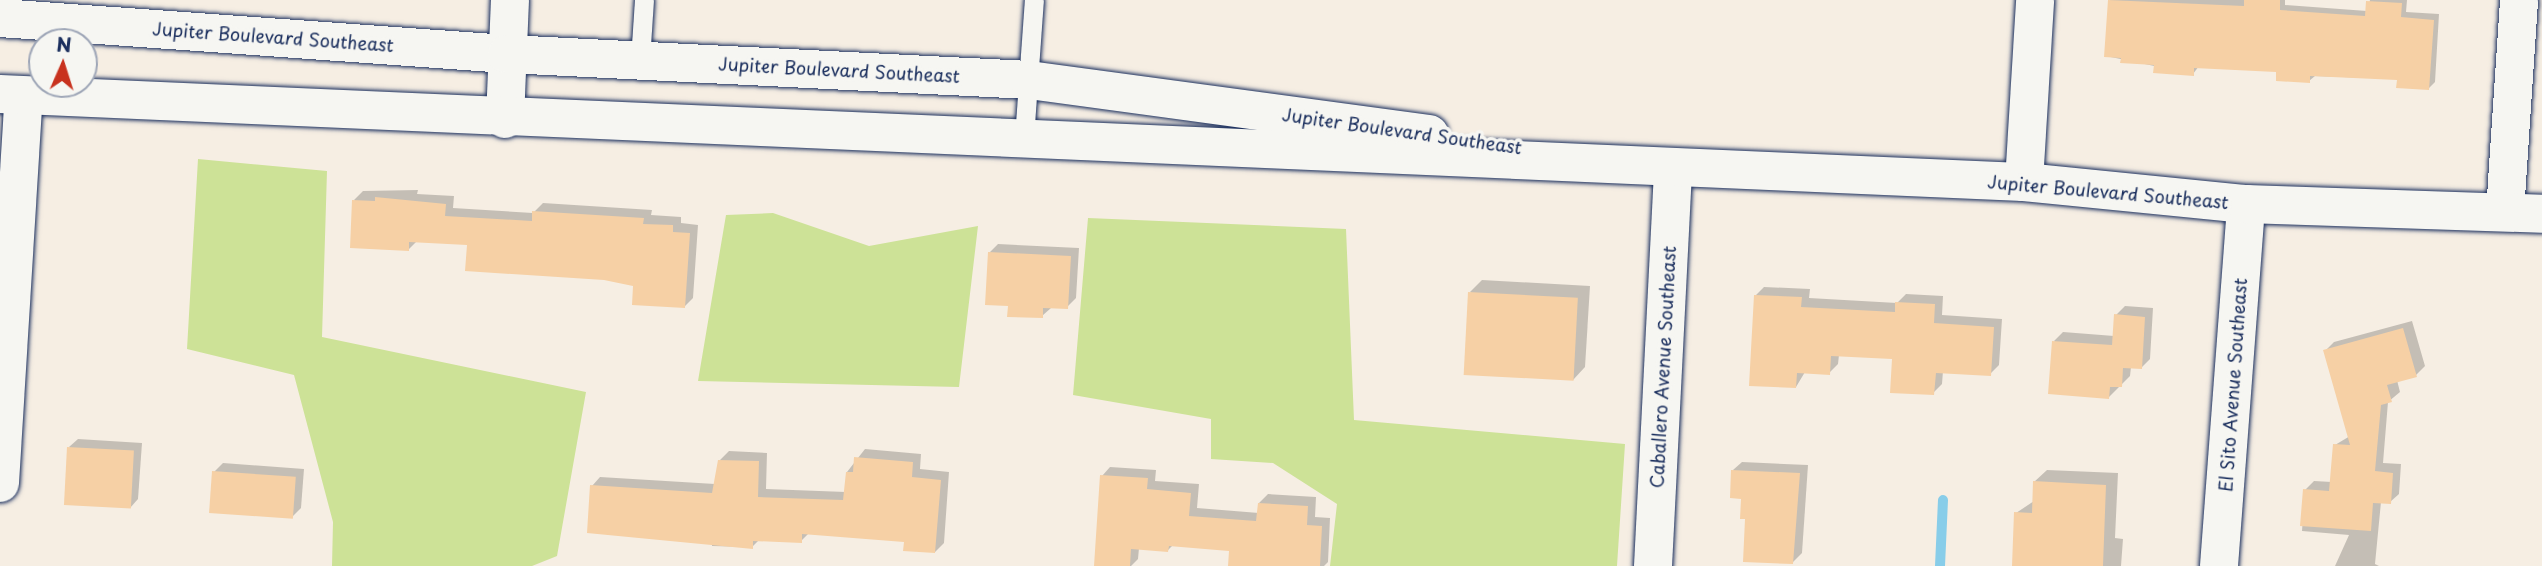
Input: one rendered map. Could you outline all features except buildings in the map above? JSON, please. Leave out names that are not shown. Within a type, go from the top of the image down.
[{"type":"street","points":[[505,119],[510,0]]},
{"type":"street","points":[[2024,182],[2035,0]]},
{"type":"street","points":[[2505,212],[2519,0]]},
{"type":"street","name":"Jupiter Boulevard Southeast","points":[[20,13],[507,54],[1029,80],[1674,168]]},
{"type":"street","points":[[0,483],[12,95]]},
{"type":"street","name":"Jupiter Boulevard Southeast","points":[[12,95],[505,119],[1024,138],[2024,182],[2246,204],[2542,214]]},
{"type":"street","name":"Caballero Avenue Southeast","points":[[1653,566],[1674,168]]},
{"type":"street","name":"El Sito Avenue Southeast","points":[[2219,566],[2246,204]]},
{"type":"lane","points":[[640,60],[644,0]]},
{"type":"lane","points":[[1024,138],[1034,0]]},
{"type":"green space","points":[[198,159],[327,171],[322,337],[586,392],[557,556],[532,566],[332,566],[333,522],[294,375],[187,349]]},
{"type":"green space","points":[[773,213],[869,246],[978,226],[959,387],[698,381],[726,215]]},
{"type":"green space","points":[[1088,218],[1346,229],[1354,420],[1625,444],[1617,566],[1330,566],[1337,504],[1273,463],[1211,459],[1211,419],[1073,395]]},
{"type":"waterway","points":[[1940,566],[1943,500]]}]
